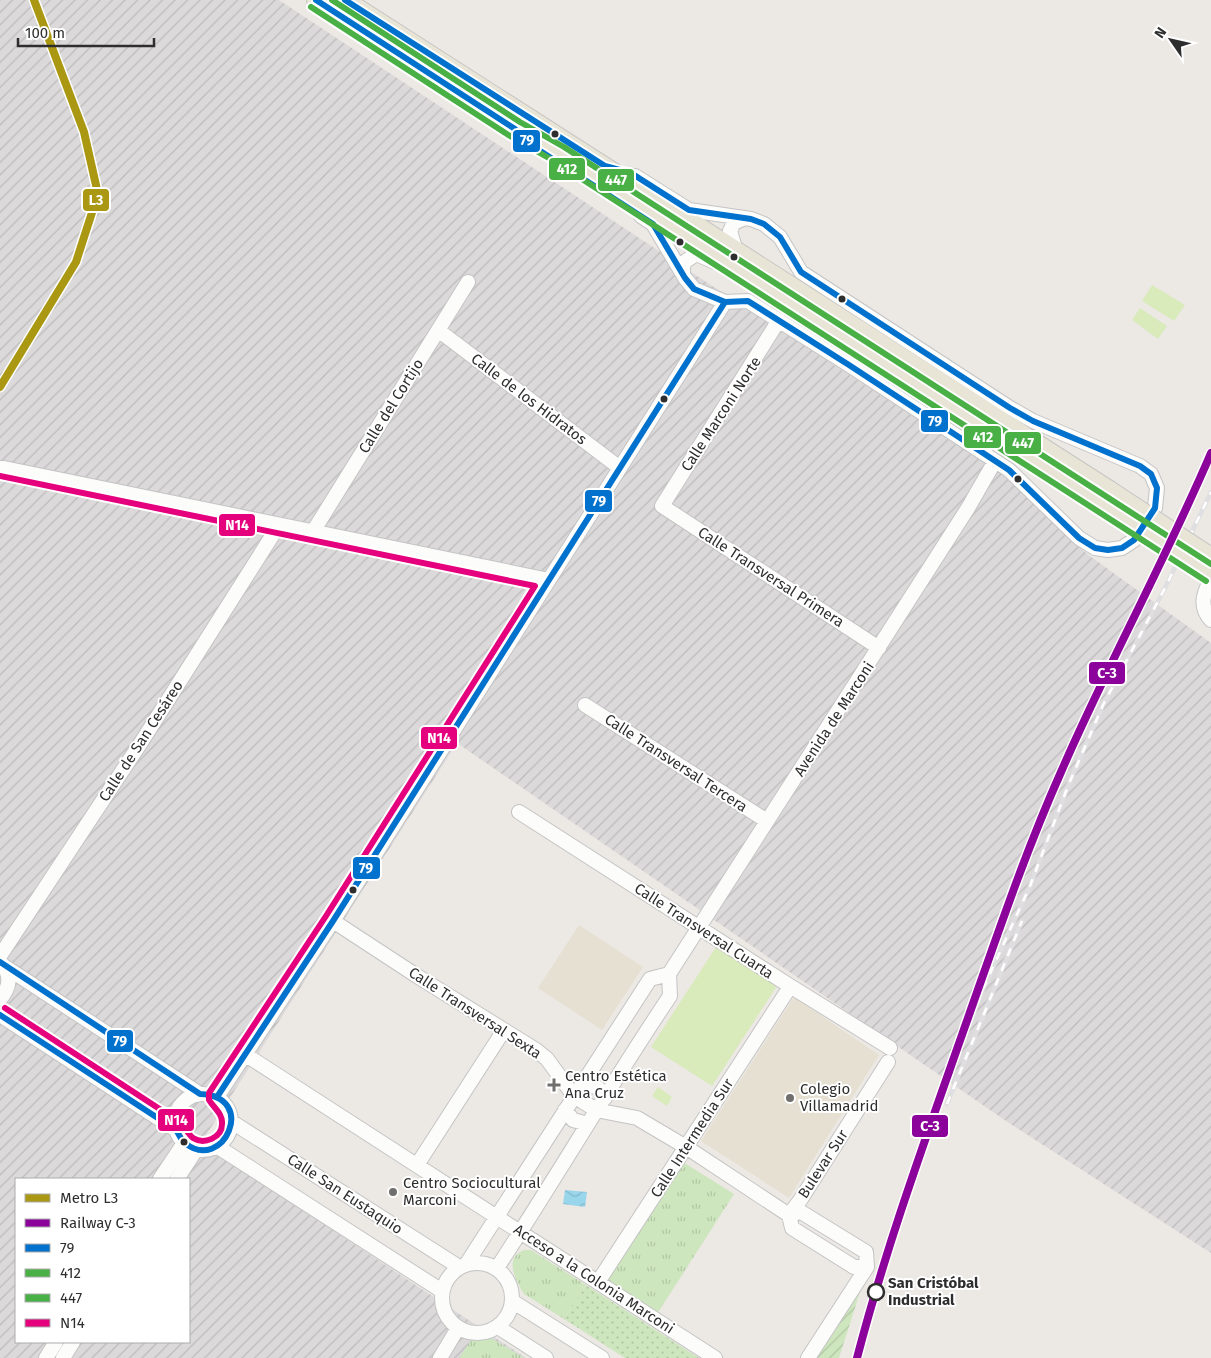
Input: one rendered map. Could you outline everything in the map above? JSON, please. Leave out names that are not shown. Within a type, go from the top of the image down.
[{"type":"main road","points":[[316,0],[515,129],[559,154],[782,299],[1107,498],[1211,557]]},
{"type":"main road","points":[[345,0],[736,251],[1107,498],[1211,574]]},
{"type":"street","points":[[515,129],[532,145],[653,224],[682,274],[694,289],[725,302],[748,302],[779,320],[1009,470],[1036,494],[1079,538],[1095,548],[1108,550],[1122,548],[1134,540],[1155,508],[1157,488],[1151,474],[1140,466],[1033,421],[1010,408],[801,272],[788,248],[774,230],[758,220],[689,210],[631,173],[605,166]]},
{"type":"street","points":[[736,251],[730,231],[734,223],[745,218]]},
{"type":"street","points":[[682,274],[683,263],[696,254],[711,260],[763,293],[782,299]]},
{"type":"street","name":"Calle del Cortijo","points":[[314,530],[468,282]]},
{"type":"street","points":[[217,1097],[333,921],[725,302]]},
{"type":"street","name":"Calle Marconi Norte","points":[[662,506],[779,320]]},
{"type":"street","name":"Calle de los Hidratos","points":[[438,330],[620,468]]},
{"type":"street","name":"Avenida de Marconi","points":[[669,974],[879,648],[996,461]]},
{"type":"street","points":[[1,467],[279,525],[314,530],[549,580]]},
{"type":"street","name":"Calle Transversal Primera","points":[[662,506],[879,648]]},
{"type":"street","name":"Calle de San Cesáreo","points":[[1,961],[279,525]]},
{"type":"street","points":[[1211,579],[1203,601],[1205,613],[1211,620]]},
{"type":"street","name":"Calle Transversal Tercera","points":[[585,705],[768,821]]},
{"type":"street","name":"Calle Transversal Cuarta","points":[[519,812],[890,1048]]},
{"type":"street","name":"Calle Transversal Sexta","points":[[333,921],[536,1050],[547,1059],[574,1096],[596,1110],[637,1118],[686,1147],[789,1215],[792,1228],[854,1267],[867,1267],[866,1252],[801,1212],[789,1215]]},
{"type":"street","points":[[0,999],[6,992],[9,983],[8,974],[1,961]]},
{"type":"street","points":[[1,961],[200,1094]]},
{"type":"street","points":[[463,1265],[475,1262],[487,1263],[497,1268],[506,1277],[511,1288],[512,1301],[509,1313],[498,1327],[482,1333],[470,1333],[452,1323],[444,1312],[441,1300],[442,1291],[448,1277],[463,1265],[497,1216],[650,979],[669,974],[670,996],[497,1268]]},
{"type":"street","name":"Calle Intermedia Sur","points":[[598,1282],[786,993]]},
{"type":"street","points":[[0,1015],[176,1130],[190,1146],[207,1150],[218,1147],[230,1131],[232,1122],[230,1112],[225,1103],[217,1097],[209,1094],[191,1096],[181,1106],[175,1117],[176,1130]]},
{"type":"street","points":[[417,1165],[504,1030]]},
{"type":"street","name":"Acceso a la Colonia Marconi","points":[[246,1055],[715,1358]]},
{"type":"street","name":"Bulevar Sur","points":[[789,1215],[802,1199],[888,1062]]},
{"type":"street","points":[[583,1082],[598,1088],[605,1098]]},
{"type":"street","points":[[565,1110],[573,1120],[588,1124]]},
{"type":"street","name":"Calle San Eustaquio","points":[[232,1122],[463,1265]]},
{"type":"street","points":[[161,1178],[190,1146]]},
{"type":"street","points":[[177,1178],[190,1146]]},
{"type":"street","name":"Calle San Eustaquio","points":[[218,1147],[442,1291]]},
{"type":"street","points":[[808,1358],[867,1267]]},
{"type":"street","points":[[512,1301],[602,1358]]},
{"type":"street","points":[[498,1327],[546,1358]]},
{"type":"street","points":[[440,1358],[458,1328]]},
{"type":"street","points":[[46,1358],[55,1343]]},
{"type":"street","points":[[63,1358],[72,1343]]},
{"type":"shaded area","points":[[0,0],[279,0],[1024,489],[1087,554],[1211,643],[1211,1253],[1009,1123],[457,743],[201,1143],[526,1358],[0,1358]]},
{"type":"shaded area","points":[[579,925],[643,967],[602,1030],[538,988]]},
{"type":"shaded area","name":"Colegio Villamadrid","points":[[794,997],[879,1055],[789,1198],[701,1141]]},
{"type":"green space","points":[[1152,285],[1185,305],[1174,321],[1142,301]]},
{"type":"green space","points":[[1140,308],[1167,326],[1158,339],[1132,320]]},
{"type":"green space","points":[[716,947],[777,986],[712,1086],[651,1047]]},
{"type":"green space","points":[[658,1087],[672,1097],[667,1106],[652,1096]]},
{"type":"green space","points":[[683,1162],[734,1194],[657,1314],[605,1279]]},
{"type":"green space","points":[[524,1250],[531,1250],[586,1285],[564,1319],[524,1294],[521,1290],[514,1275],[513,1262],[516,1255]]},
{"type":"green space","points":[[586,1285],[699,1358],[625,1358],[564,1319]]},
{"type":"green space","points":[[860,1292],[839,1358],[816,1358]]},
{"type":"green space","points":[[489,1338],[524,1358],[459,1358],[471,1340]]},
{"type":"water","points":[[565,1190],[587,1192],[585,1207],[563,1204]]},
{"type":"railway","points":[[926,1138],[983,989],[1030,886],[1068,786],[1103,705],[1165,588],[1211,492]]},
{"type":"railway","points":[[947,1104],[1022,921]]},
{"type":"metro line","name":"L3","points":[[0,387],[76,262],[98,194],[84,132],[34,0]]},
{"type":"rail line","name":"C-3","points":[[857,1358],[880,1275],[934,1113],[1021,869],[1079,732],[1175,533],[1211,453]]},
{"type":"transit line","name":"79","points":[[316,0],[515,129],[531,145],[653,224],[685,278],[694,289],[725,302],[748,301],[849,365],[1009,470],[1079,538],[1095,548],[1108,550],[1122,548],[1134,540],[1155,508],[1157,488],[1151,474],[1140,466],[1033,421],[1010,408],[801,272],[780,237],[764,224],[751,219],[689,210],[631,173],[605,166],[345,0]]},
{"type":"transit line","name":"447","points":[[332,0],[520,122],[564,147],[1211,564]]},
{"type":"transit line","name":"412","points":[[311,7],[510,136],[554,161],[1206,581]]},
{"type":"transit line","name":"79","points":[[217,1097],[333,921],[725,302]]},
{"type":"transit line","name":"N14","points":[[0,476],[535,586],[326,916],[209,1093],[209,1100],[220,1114],[222,1120],[221,1129],[216,1136],[202,1141],[193,1138],[181,1123],[5,1008]]},
{"type":"transit line","name":"79","points":[[0,962],[200,1094],[218,1098],[228,1107],[231,1119],[229,1131],[222,1142],[212,1149],[199,1150],[185,1143],[176,1130],[0,1015]]},
{"type":"place","name":"Centro Estética Ana Cruz","points":[[554,1085]]},
{"type":"place","name":"Colegio Villamadrid","points":[[790,1098]]},
{"type":"place","name":"Centro Sociocultural Marconi","points":[[393,1192]]},
{"type":"place","name":"San Cristóbal Industrial","points":[[876,1292]]}]
